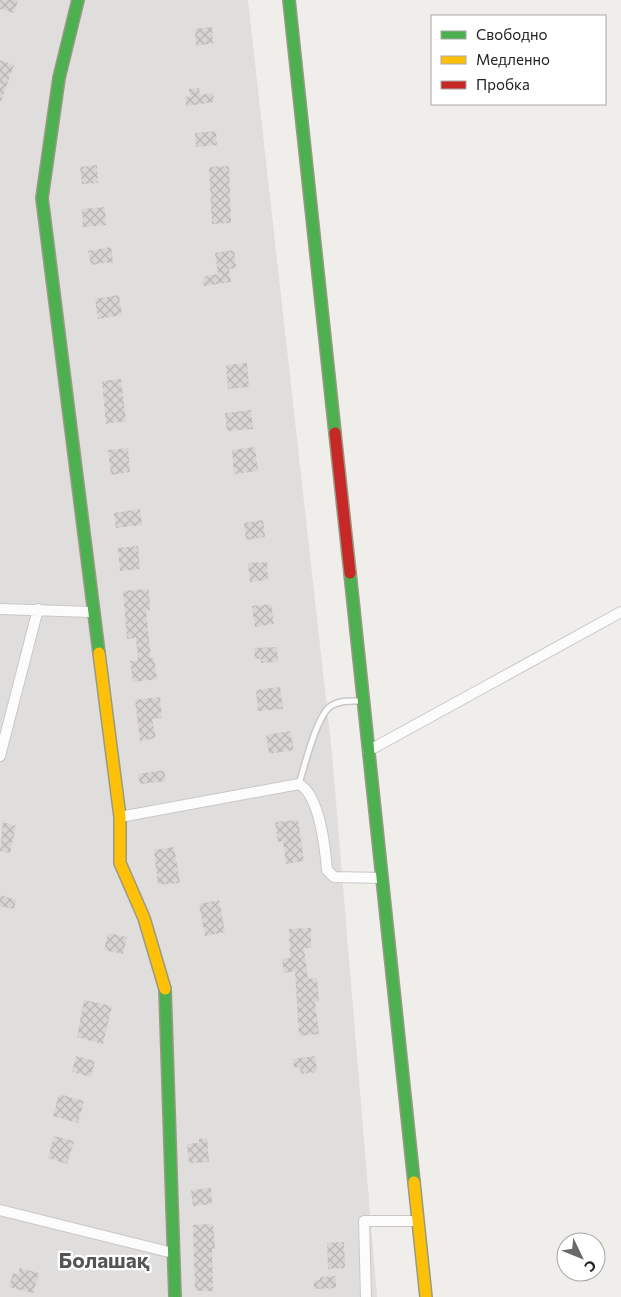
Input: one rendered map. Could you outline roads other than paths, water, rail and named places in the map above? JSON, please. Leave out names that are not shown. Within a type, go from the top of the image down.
[{"type":"street","points":[[78,0],[59,78],[42,198],[92,612],[120,817],[120,863],[144,918],[165,984],[175,1297]]},
{"type":"street","points":[[289,0],[426,1297]]},
{"type":"street","points":[[0,608],[92,612]]},
{"type":"street","points":[[0,756],[38,609]]},
{"type":"street","points":[[368,751],[621,612]]},
{"type":"street","points":[[120,817],[300,784],[308,789],[315,804],[327,870],[334,877],[382,878]]},
{"type":"street","points":[[0,1210],[173,1253]]},
{"type":"street","points":[[366,1297],[364,1221],[418,1221]]},
{"type":"lane","points":[[300,784],[317,727],[329,706],[342,702],[363,700]]},
{"type":"district","name":"Болашақ","points":[[104,1259]]}]
